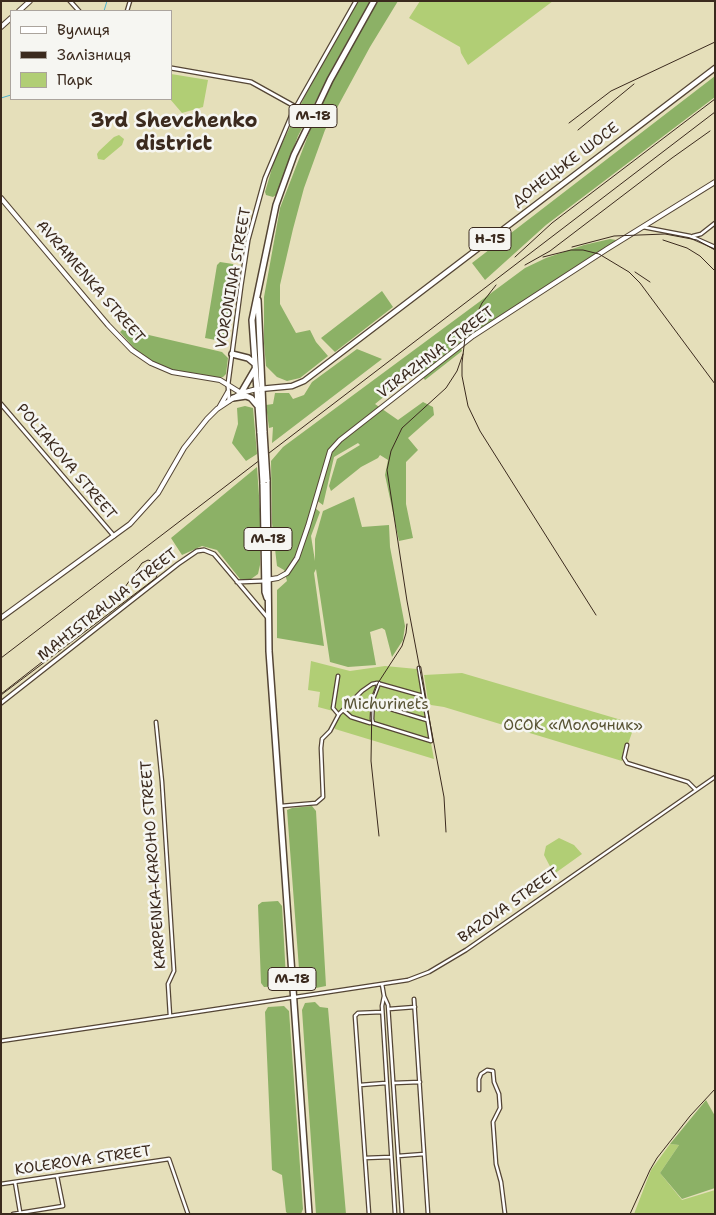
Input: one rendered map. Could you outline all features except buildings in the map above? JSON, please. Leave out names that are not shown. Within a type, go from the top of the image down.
[{"type":"highway","name":"М-18","points":[[262,432],[253,342],[253,314],[258,299],[276,205],[294,154],[330,80],[374,1]]},
{"type":"highway","name":"М-18","points":[[258,299],[259,389],[265,481],[267,580],[270,592],[267,598],[268,618],[309,1214]]},
{"type":"highway","points":[[242,357],[250,353],[253,342]]},
{"type":"highway","points":[[232,354],[251,360],[255,366],[241,393]]},
{"type":"highway","points":[[231,399],[246,396],[251,398],[258,407]]},
{"type":"main road","points":[[20,10],[30,1]]},
{"type":"main road","name":"ДОНЕЦЬКЕ ШОСЕ","points":[[259,389],[292,386],[304,381],[715,68]]},
{"type":"main road","name":"VIRAZHNA STREET","points":[[267,580],[278,578],[287,572],[296,558],[308,526],[330,451],[340,440],[473,336],[715,182]]},
{"type":"main road","name":"AVRAMENKA STREET","points":[[1,198],[108,325],[132,350],[151,363],[172,372],[220,380],[241,393]]},
{"type":"main road","points":[[1,618],[114,536],[142,513],[158,493],[196,430],[217,409],[231,399],[241,393],[259,389]]},
{"type":"main road","points":[[217,409],[228,392]]},
{"type":"street","points":[[70,1],[79,10]]},
{"type":"street","name":"VORONINA STREET","points":[[231,399],[228,392],[228,384],[248,240],[265,178],[275,151],[296,107],[356,1]]},
{"type":"street","points":[[172,68],[251,82],[296,107]]},
{"type":"street","points":[[690,236],[701,234],[715,224]]},
{"type":"street","points":[[642,227],[690,236],[715,247]]},
{"type":"street","points":[[701,234],[701,240]]},
{"type":"street","name":"POLIAKOVA STREET","points":[[1,404],[114,536]]},
{"type":"street","name":"MAHISTRALNA STREET","points":[[1,702],[197,551],[204,550],[214,554],[268,618]]},
{"type":"street","name":"VIRAZHNA STREET","points":[[236,582],[267,580]]},
{"type":"street","points":[[379,683],[373,699],[373,723],[431,741],[419,668]]},
{"type":"street","points":[[338,676],[332,708],[339,714]]},
{"type":"street","points":[[280,806],[316,803],[323,797],[322,739],[330,731],[339,714],[362,691],[372,684],[379,683],[423,696]]},
{"type":"street","points":[[374,704],[427,720]]},
{"type":"street","points":[[343,710],[351,717],[370,723]]},
{"type":"street","name":"KARPENKA-KAROHO STREET","points":[[156,722],[162,782],[174,971],[168,984],[170,1016]]},
{"type":"street","points":[[627,745],[624,758],[627,763],[688,782],[696,790]]},
{"type":"street","name":"BAZOVA STREET","points":[[170,1016],[419,977],[466,950],[715,776]]},
{"type":"street","points":[[382,984],[388,1009],[402,1214]]},
{"type":"street","points":[[384,996],[382,1012],[395,1214]]},
{"type":"street","points":[[414,999],[428,1214]]},
{"type":"street","points":[[388,1009],[415,1007]]},
{"type":"street","points":[[369,1214],[356,1014],[382,1012]]},
{"type":"street","points":[[1,1040],[170,1016]]},
{"type":"street","points":[[479,1090],[481,1074],[487,1070],[493,1071],[500,1108],[493,1122],[496,1164],[501,1182],[505,1214]]},
{"type":"street","points":[[393,1083],[420,1082]]},
{"type":"street","points":[[360,1085],[386,1083]]},
{"type":"street","points":[[398,1156],[424,1154]]},
{"type":"street","points":[[365,1158],[392,1156]]},
{"type":"street","name":"KOLEROVA STREET","points":[[1,1184],[169,1159],[188,1214]]},
{"type":"street","points":[[13,1214],[63,1206],[57,1176]]},
{"type":"street","points":[[15,1182],[20,1213]]},
{"type":"green space","points":[[358,1],[370,1],[333,67],[298,136],[276,195],[273,197],[266,195],[265,192],[275,158],[305,96]]},
{"type":"green space","points":[[378,1],[398,1],[370,47],[325,130],[304,188],[280,285],[280,304],[296,333],[310,330],[316,342],[328,356],[300,378],[287,381],[277,377],[266,366],[264,343],[264,297],[280,208],[311,128],[329,88]]},
{"type":"green space","points":[[420,1],[553,1],[468,65],[461,53],[460,47],[409,18]]},
{"type":"green space","points":[[172,74],[208,80],[203,107],[182,113],[171,100]]},
{"type":"green space","points":[[715,76],[715,97],[546,225],[485,280],[472,263]]},
{"type":"green space","points":[[119,135],[124,139],[122,145],[104,160],[98,159],[97,154],[99,151],[114,137]]},
{"type":"green space","points":[[610,239],[616,240],[607,249],[460,346],[462,351],[425,380],[417,370],[375,404],[398,420],[423,402],[433,407],[434,415],[408,438],[418,450],[406,462],[406,504],[413,538],[399,541],[385,475],[388,460],[380,455],[361,467],[331,491],[329,486],[337,459],[360,445],[358,443],[334,457],[323,505],[316,500],[314,507],[320,512],[311,536],[315,561],[315,539],[323,511],[354,497],[362,527],[389,525],[390,547],[405,626],[403,640],[392,657],[385,630],[382,628],[370,632],[376,665],[348,667],[330,662],[316,569],[314,573],[324,646],[277,638],[277,590],[287,581],[284,570],[277,566],[272,523],[271,461],[283,447],[525,268],[546,258],[584,245]]},
{"type":"green space","points":[[220,262],[233,264],[235,269],[226,342],[205,338],[217,265]]},
{"type":"green space","points":[[382,291],[393,307],[335,352],[321,338]]},
{"type":"green space","points":[[123,329],[222,352],[228,358],[226,374],[218,378],[171,370],[149,360],[135,349],[120,332]]},
{"type":"green space","points":[[357,349],[382,359],[272,443],[273,427],[269,428],[266,405],[273,404],[275,393],[289,393],[293,399],[304,395],[312,382]]},
{"type":"green space","points":[[245,406],[253,408],[257,454],[246,461],[232,443],[238,424],[237,408]]},
{"type":"green space","points":[[257,467],[260,510],[260,565],[258,574],[251,579],[240,579],[217,550],[202,546],[182,555],[171,538]]},
{"type":"green space","name":"Michurinets","points":[[311,661],[350,671],[385,666],[417,669],[434,759],[335,729],[334,726],[340,717],[333,711],[318,707],[320,692],[308,690]]},
{"type":"green space","name":"ОСОК «Молочник»","points":[[462,673],[635,724],[622,761],[444,707],[431,705],[428,701],[424,675]]},
{"type":"green space","points":[[312,806],[316,811],[326,986],[306,990],[300,982],[287,810]]},
{"type":"green space","points":[[559,838],[574,845],[582,854],[554,874],[544,855],[546,846]]},
{"type":"green space","points":[[278,901],[282,906],[286,978],[280,986],[264,987],[261,983],[258,905],[262,902]]},
{"type":"green space","points":[[315,1002],[320,1007],[328,1008],[346,1214],[316,1214],[302,1010],[305,1003]]},
{"type":"green space","points":[[284,1006],[289,1011],[303,1209],[301,1214],[288,1214],[286,1212],[282,1175],[272,1170],[265,1012],[268,1007]]},
{"type":"green space","points":[[706,1100],[715,1116],[715,1188],[682,1199],[660,1173],[679,1145],[670,1144]]},
{"type":"green space","points":[[670,1144],[679,1145],[660,1173],[682,1200],[715,1190],[715,1214],[634,1214],[651,1170]]},
{"type":"waterway","points":[[104,10],[107,1]]},
{"type":"waterway","points":[[1,98],[10,95]]},
{"type":"tram line","points":[[1,694],[101,616],[113,604],[142,563],[148,560],[154,562],[158,571],[156,578],[1,695]]},
{"type":"railway","points":[[569,123],[611,91],[715,42]]},
{"type":"railway","points":[[578,130],[634,84]]},
{"type":"railway","points":[[515,257],[552,223],[715,99]]},
{"type":"railway","points":[[1,658],[715,112]]},
{"type":"railway","points":[[525,265],[550,251],[710,131]]},
{"type":"railway","points":[[572,247],[614,236],[665,234],[697,240],[715,250]]},
{"type":"railway","points":[[663,240],[687,248],[700,256],[714,270]]},
{"type":"railway","points":[[543,257],[571,250],[583,250],[599,254],[629,272],[640,283],[715,384]]},
{"type":"railway","points":[[635,272],[650,282]]},
{"type":"railway","points":[[496,285],[482,303],[465,338],[462,376],[468,406],[480,431],[596,615]]},
{"type":"railway","points":[[446,832],[444,797],[407,601],[387,470],[391,451],[402,428],[446,388],[457,371],[463,354]]},
{"type":"railway","points":[[379,836],[371,761],[372,699],[378,683],[402,646],[407,624]]},
{"type":"railway","points":[[630,1214],[657,1158],[690,1116],[715,1089]]},
{"type":"district","name":"3rd Shevchenko district","points":[[174,134]]}]
